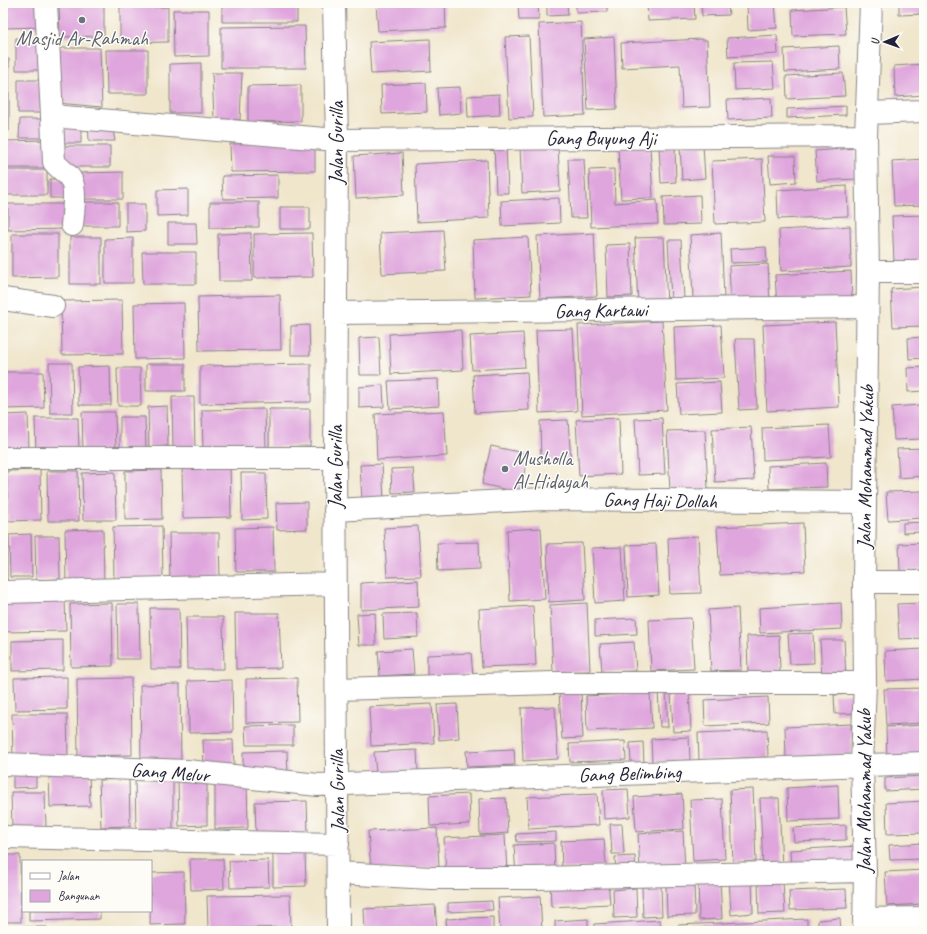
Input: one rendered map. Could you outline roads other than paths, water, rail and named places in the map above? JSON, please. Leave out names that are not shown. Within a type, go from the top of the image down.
[{"type":"street","points":[[46,3],[54,162],[58,168],[71,179],[73,188],[72,225]]},
{"type":"street","name":"Jalan Gurilla","points":[[334,3],[337,140],[335,510],[338,931]]},
{"type":"street","name":"Jalan Mohammad Yakub","points":[[864,925],[865,871],[862,764],[865,683],[864,582],[868,272],[866,136],[871,3]]},
{"type":"street","points":[[867,114],[924,111]]},
{"type":"street","name":"Gang Buyung Aji","points":[[52,116],[337,140],[866,136]]},
{"type":"street","points":[[868,272],[924,272]]},
{"type":"street","points":[[3,299],[53,306]]},
{"type":"street","name":"Gang Kartawi","points":[[336,313],[867,307]]},
{"type":"street","points":[[3,458],[335,458]]},
{"type":"street","name":"Gang Haji Dollah","points":[[335,510],[544,498],[865,502]]},
{"type":"street","points":[[864,582],[924,582]]},
{"type":"street","points":[[3,592],[336,584]]},
{"type":"street","points":[[337,689],[552,682],[865,683]]},
{"type":"street","name":"Gang Belimbing","points":[[336,784],[862,764],[924,763]]},
{"type":"street","name":"Gang Melur","points":[[3,764],[187,771],[298,784],[336,784]]},
{"type":"street","points":[[3,837],[338,844]]},
{"type":"street","points":[[338,873],[431,878],[519,878],[865,871]]},
{"type":"street","points":[[864,925],[924,918]]},
{"type":"place","name":"Masjid Ar-Rahmah","points":[[82,20]]},
{"type":"place","name":"Musholla Al-Hidayah","points":[[505,469]]}]
